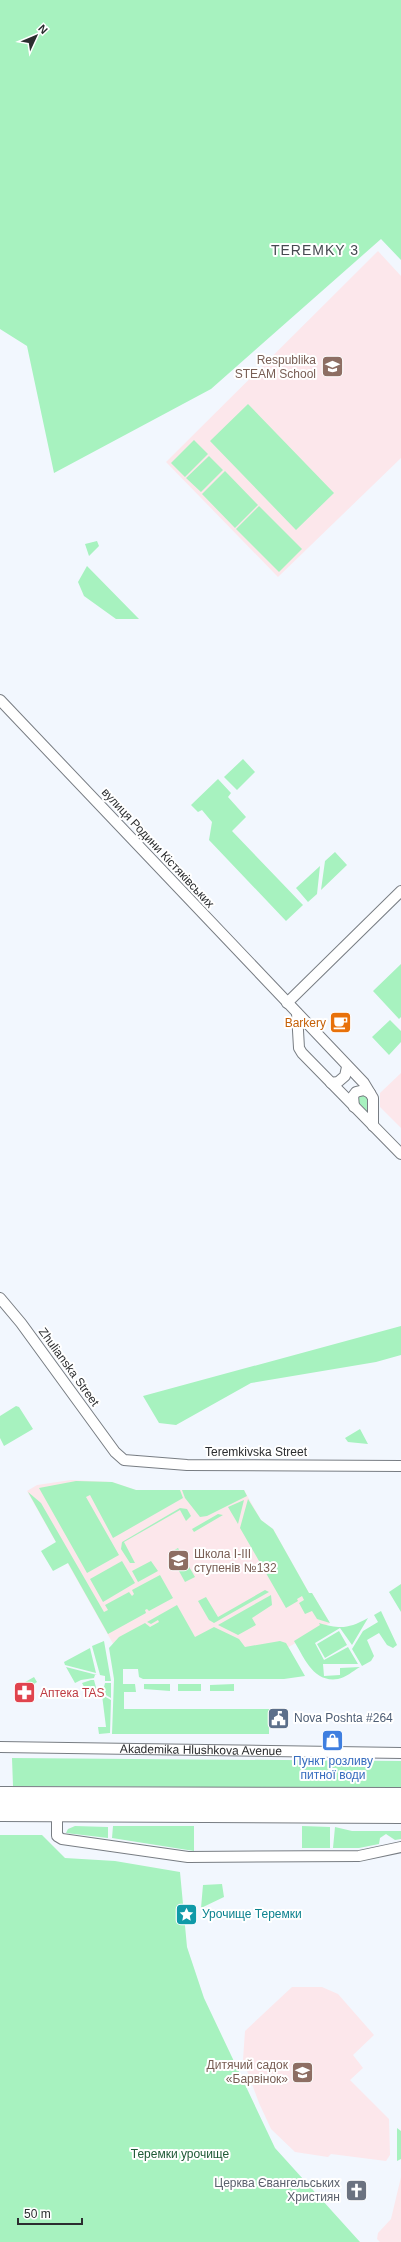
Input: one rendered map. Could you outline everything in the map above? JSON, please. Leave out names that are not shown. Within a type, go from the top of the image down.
[{"type":"highway","points":[[0,1796],[401,1797]]},
{"type":"highway","points":[[0,1812],[401,1814]]},
{"type":"street","name":"вулиця Родини Кістяківських","points":[[0,700],[315,1034],[347,1066],[370,1093],[374,1104],[373,1126]]},
{"type":"street","points":[[286,1003],[381,913],[401,891]]},
{"type":"street","points":[[381,913],[401,902]]},
{"type":"street","points":[[297,1014],[299,1046],[302,1053],[401,1154]]},
{"type":"street","points":[[299,1046],[302,1037],[309,1033],[315,1034]]},
{"type":"street","points":[[331,1083],[338,1082],[345,1076],[347,1066]]},
{"type":"street","points":[[354,1107],[353,1096],[356,1092],[364,1090],[370,1093]]},
{"type":"street","name":"Zhulianska Street","points":[[0,1298],[21,1323],[115,1452]]},
{"type":"street","name":"Teremkivska Street","points":[[115,1452],[124,1460],[187,1466],[401,1466]]},
{"type":"street","name":"Akademika Hlushkova Avenue","points":[[0,1747],[401,1753]]},
{"type":"street","points":[[57,1813],[57,1836],[62,1839],[188,1857],[359,1856],[401,1848]]},
{"type":"shaded area","name":"Respublika STEAM School","points":[[378,251],[401,276],[401,458],[278,577],[166,462]]},
{"type":"shaded area","points":[[401,1073],[401,1128],[380,1107],[380,1093]]},
{"type":"shaded area","name":"Школа І-ІІІ ступенів №132","points":[[71,1480],[112,1482],[136,1490],[244,1490],[261,1520],[273,1529],[309,1593],[312,1593],[330,1623],[280,1652],[116,1649],[27,1491],[37,1485]]},
{"type":"shaded area","name":"Дитячий садок «Барвінок»","points":[[292,1987],[322,1987],[338,1994],[374,2035],[353,2055],[363,2068],[350,2080],[389,2119],[390,2155],[386,2161],[331,2154],[328,2157],[295,2152],[271,2129],[259,2103],[243,2060],[245,2031]]},
{"type":"shaded area","points":[[401,2177],[401,2242],[380,2242],[377,2239],[378,2233],[391,2219]]},
{"type":"green space","points":[[0,0],[401,0],[401,260],[381,239],[211,389],[54,473],[27,346],[0,329]]},
{"type":"green space","points":[[248,404],[334,493],[296,530],[210,441]]},
{"type":"green space","points":[[194,440],[208,454],[185,477],[171,463]]},
{"type":"green space","points":[[209,456],[223,470],[201,492],[186,478]]},
{"type":"green space","points":[[225,471],[258,505],[235,528],[202,494]]},
{"type":"green space","points":[[259,506],[302,549],[279,572],[236,529]]},
{"type":"green space","points":[[97,541],[99,546],[89,556],[85,544]]},
{"type":"green space","points":[[87,566],[139,619],[116,619],[84,596],[78,582]]},
{"type":"green space","points":[[243,759],[255,772],[237,790],[224,777]]},
{"type":"green space","points":[[218,779],[231,793],[228,797],[246,817],[232,831],[303,905],[286,921],[209,840],[212,822],[202,810],[198,812],[191,805]]},
{"type":"green space","points":[[335,852],[347,865],[321,890],[325,861]]},
{"type":"green space","points":[[320,866],[317,894],[308,902],[296,888]]},
{"type":"green space","points":[[401,964],[401,1017],[399,1019],[373,991]]},
{"type":"green space","points":[[390,1020],[401,1031],[401,1042],[389,1055],[372,1037]]},
{"type":"green space","points":[[357,1094],[368,1096],[371,1117],[356,1101]]},
{"type":"green space","points":[[401,1326],[401,1355],[376,1362],[251,1383],[176,1425],[159,1423],[143,1396]]},
{"type":"green space","points":[[16,1406],[19,1407],[33,1429],[4,1446],[0,1438],[0,1416]]},
{"type":"green space","points":[[360,1429],[368,1444],[348,1442],[345,1438]]},
{"type":"green space","points":[[76,1481],[112,1482],[136,1490],[180,1490],[183,1498],[113,1538],[90,1495],[86,1497],[119,1555],[87,1573],[39,1488]]},
{"type":"green space","points":[[182,1490],[244,1490],[247,1496],[207,1516],[200,1517],[185,1498]]},
{"type":"green space","points":[[28,1492],[41,1503],[104,1612],[108,1610],[105,1605],[129,1592],[132,1596],[134,1594],[132,1590],[160,1575],[173,1598],[149,1611],[147,1609],[145,1610],[146,1613],[108,1634],[68,1563],[53,1571],[41,1551],[56,1542]]},
{"type":"green space","points":[[248,1499],[261,1520],[273,1529],[309,1593],[312,1593],[330,1623],[317,1619],[312,1611],[305,1614],[299,1603],[304,1600],[302,1596],[297,1599],[298,1601],[286,1608],[240,1528]]},
{"type":"green space","points":[[244,1500],[238,1524],[228,1507]]},
{"type":"green space","points":[[180,1508],[187,1509],[191,1516],[186,1521],[180,1510],[124,1542],[135,1563],[130,1563],[121,1549],[122,1542]]},
{"type":"green space","points":[[218,1514],[223,1515],[194,1532],[192,1529]]},
{"type":"green space","points":[[178,1548],[195,1577],[185,1582],[169,1553]]},
{"type":"green space","points":[[122,1561],[135,1583],[103,1602],[90,1579]]},
{"type":"green space","points":[[151,1561],[158,1571],[138,1582],[132,1571]]},
{"type":"green space","points":[[401,1584],[401,1612],[389,1592]]},
{"type":"green space","points":[[265,1590],[269,1592],[214,1623],[209,1620],[198,1601],[206,1597],[218,1617]]},
{"type":"green space","points":[[271,1595],[272,1605],[252,1618],[256,1625],[238,1635],[218,1625]]},
{"type":"green space","points":[[177,1605],[195,1637],[214,1627],[239,1639],[245,1647],[280,1641],[286,1643],[305,1676],[284,1679],[143,1679],[139,1677],[138,1669],[123,1669],[123,1684],[135,1684],[136,1692],[124,1692],[124,1709],[273,1709],[273,1725],[269,1725],[269,1734],[112,1734],[114,1679],[109,1648],[119,1637],[145,1623],[150,1627],[159,1622],[158,1620],[151,1624],[147,1622]]},
{"type":"green space","points":[[381,1611],[397,1645],[393,1648],[387,1645],[379,1633],[367,1640],[374,1656],[371,1661],[362,1666],[352,1649],[363,1631],[378,1622],[374,1615]]},
{"type":"green space","points":[[368,1618],[352,1645],[340,1628],[315,1643],[324,1660],[348,1647],[358,1664],[323,1664],[324,1676],[340,1675],[340,1668],[360,1667],[338,1679],[322,1677],[310,1668],[294,1641],[320,1625],[319,1623],[344,1627]]},
{"type":"green space","points":[[339,1631],[347,1645],[325,1658],[317,1644]]},
{"type":"green space","points":[[104,1641],[111,1681],[105,1681],[105,1676],[100,1675],[92,1646]]},
{"type":"green space","points":[[90,1648],[96,1673],[65,1665],[64,1662]]},
{"type":"green space","points":[[66,1667],[97,1675],[95,1675],[94,1678],[81,1680],[75,1683]]},
{"type":"green space","points":[[34,1677],[37,1682],[23,1691],[20,1685]]},
{"type":"green space","points":[[94,1680],[98,1695],[89,1696],[82,1683]]},
{"type":"green space","points":[[105,1683],[111,1683],[111,1698],[99,1691],[98,1687],[104,1687]]},
{"type":"green space","points":[[144,1684],[170,1684],[170,1691],[144,1689]]},
{"type":"green space","points":[[178,1684],[201,1684],[201,1691],[178,1691]]},
{"type":"green space","points":[[234,1684],[234,1691],[210,1691],[210,1685]]},
{"type":"green space","points":[[102,1695],[111,1700],[110,1733],[99,1734],[98,1727],[106,1727]]},
{"type":"green space","points":[[12,1758],[401,1761],[401,1788],[13,1786]]},
{"type":"green space","points":[[75,1826],[108,1827],[108,1838],[66,1833],[68,1829]]},
{"type":"green space","points":[[113,1826],[194,1826],[194,1851],[112,1838]]},
{"type":"green space","points":[[302,1826],[330,1827],[330,1848],[302,1848]]},
{"type":"green space","points":[[335,1827],[352,1831],[401,1831],[401,1839],[395,1840],[386,1834],[380,1838],[379,1844],[359,1848],[333,1848]]},
{"type":"green space","name":"Теремки урочище","points":[[0,1835],[42,1835],[65,1858],[115,1861],[180,1872],[187,1947],[204,1998],[275,2148],[360,2242],[0,2242]]},
{"type":"green space","points":[[222,1884],[224,1897],[201,1908],[203,1885]]},
{"type":"green space","points":[[397,2128],[401,2131],[401,2159],[397,2161]]},
{"type":"place","name":"Respublika STEAM School","points":[[332,367]]},
{"type":"place","name":"Barkery","points":[[341,1023]]},
{"type":"place","name":"Школа І-ІІІ ступенів №132","points":[[179,1561]]},
{"type":"place","name":"Аптека TAS","points":[[24,1693]]},
{"type":"place","name":"Nova Poshta #264","points":[[279,1718]]},
{"type":"place","name":"Пункт розливу питної води","points":[[333,1740]]},
{"type":"place","name":"Урочище Теремки","points":[[186,1914]]},
{"type":"place","name":"Дитячий садок «Барвінок»","points":[[303,2072]]},
{"type":"place","name":"Церква Євангельських Християн","points":[[356,2190]]},
{"type":"district","name":"TEREMKY 3","points":[[315,250]]}]
